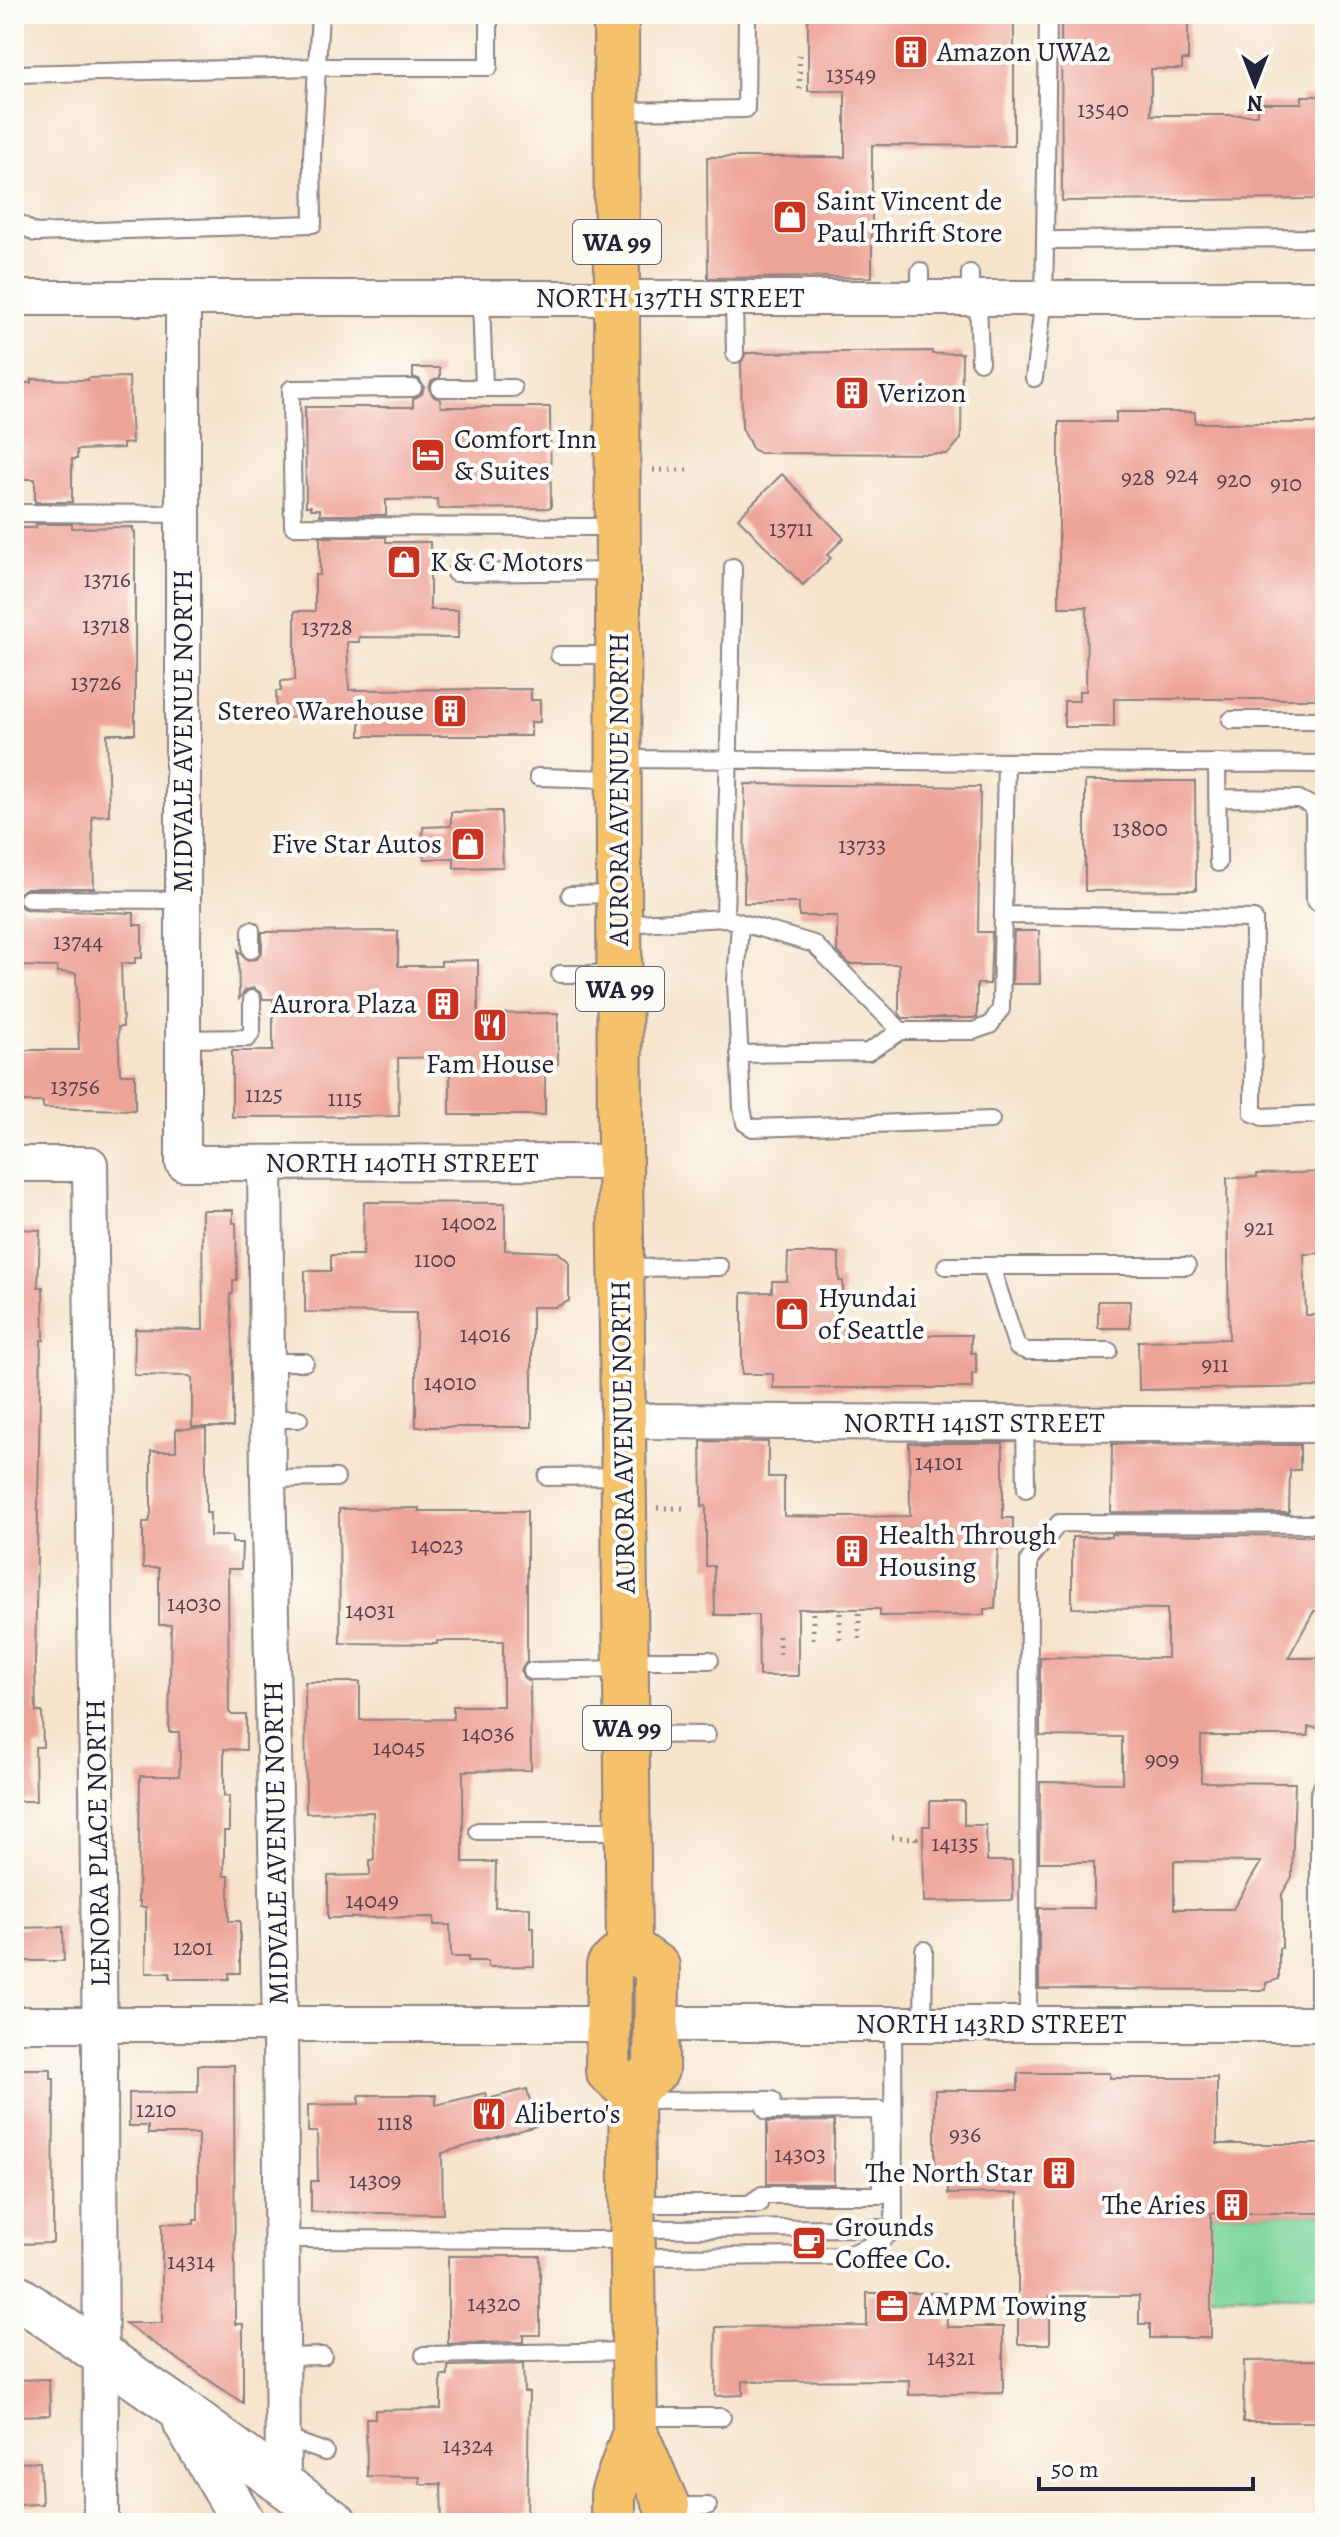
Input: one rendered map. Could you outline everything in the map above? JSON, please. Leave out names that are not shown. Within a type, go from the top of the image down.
[{"type":"highway","name":"AURORA AVENUE NORTH","points":[[616,14],[620,1162],[629,1947]]},
{"type":"highway","points":[[613,2523],[613,2494],[635,2425],[631,2096],[608,2071],[609,1966],[629,1947],[657,1967],[656,2070],[631,2096]]},
{"type":"highway","points":[[635,2425],[681,2512]]},
{"type":"street","name":"NORTH 137TH STREET","points":[[14,298],[734,298],[920,285],[1044,298],[1325,298]]},
{"type":"street","name":"MIDVALE AVENUE NORTH","points":[[183,298],[183,1163]]},
{"type":"street","name":"NORTH 140TH STREET","points":[[183,1163],[620,1162]]},
{"type":"street","name":"MIDVALE AVENUE NORTH","points":[[265,1163],[267,1362],[283,1419],[268,1479],[280,2025],[284,2504]]},
{"type":"street","name":"LENORA PLACE NORTH","points":[[14,1164],[90,1164],[100,2024],[101,2523]]},
{"type":"street","name":"NORTH 141ST STREET","points":[[623,1421],[1325,1425]]},
{"type":"street","points":[[14,2024],[608,2024]]},
{"type":"street","name":"NORTH 143RD STREET","points":[[657,2024],[1322,2024]]},
{"type":"street","points":[[14,2294],[174,2405],[284,2504],[336,2523]]},
{"type":"street","points":[[174,2405],[244,2523]]},
{"type":"lane","points":[[14,220],[35,233],[313,224],[320,14]]},
{"type":"lane","points":[[14,74],[316,67],[489,67],[489,14]]},
{"type":"lane","points":[[616,111],[746,109],[747,14]]},
{"type":"lane","points":[[1034,378],[1044,298],[1048,14]]},
{"type":"lane","points":[[1045,243],[1055,240],[1325,238]]},
{"type":"lane","points":[[973,290],[980,362]]},
{"type":"lane","points":[[481,298],[484,388]]},
{"type":"lane","points":[[734,298],[735,354]]},
{"type":"lane","points":[[413,388],[291,389],[293,526],[619,527]]},
{"type":"lane","points":[[440,388],[513,388]]},
{"type":"lane","points":[[14,513],[183,514]]},
{"type":"lane","points":[[733,567],[730,760],[732,920],[745,1123],[753,1128],[991,1120]]},
{"type":"lane","points":[[455,573],[618,571]]},
{"type":"lane","points":[[559,655],[619,655]]},
{"type":"lane","points":[[1231,720],[1325,720]]},
{"type":"lane","points":[[538,777],[730,760],[1325,764]]},
{"type":"lane","points":[[739,1054],[868,1052],[901,1031],[973,1031],[990,1025],[1001,1009],[1006,762]]},
{"type":"lane","points":[[1217,763],[1218,863]]},
{"type":"lane","points":[[1217,798],[1299,799],[1314,807],[1315,900],[1325,908]]},
{"type":"lane","points":[[570,895],[620,909],[732,920],[814,944],[901,1031]]},
{"type":"lane","points":[[28,899],[183,900]]},
{"type":"lane","points":[[1003,915],[1254,919],[1253,1113],[1263,1117],[1325,1114]]},
{"type":"lane","points":[[251,930],[251,950]]},
{"type":"lane","points":[[560,974],[620,974]]},
{"type":"lane","points":[[183,1039],[248,1038],[252,1031],[252,999]]},
{"type":"lane","points":[[946,1266],[1187,1266]]},
{"type":"lane","points":[[991,1266],[1017,1347],[1027,1351],[1109,1351]]},
{"type":"lane","points":[[621,1268],[720,1267]]},
{"type":"lane","points":[[267,1362],[305,1362]]},
{"type":"lane","points":[[1025,1423],[1026,1489]]},
{"type":"lane","points":[[547,1477],[624,1476]]},
{"type":"lane","points":[[268,1479],[336,1478]]},
{"type":"lane","points":[[1028,2024],[1029,1560],[1059,1523],[1325,1524]]},
{"type":"lane","points":[[532,1671],[710,1660]]},
{"type":"lane","points":[[627,1734],[707,1735]]},
{"type":"lane","points":[[1322,2024],[1319,1795],[1325,1780]]},
{"type":"lane","points":[[478,1831],[628,1831]]},
{"type":"lane","points":[[633,2232],[715,2257],[845,2256],[878,2243],[889,2234],[894,2203],[893,2100],[924,1950]]},
{"type":"lane","points":[[631,2096],[893,2100]]},
{"type":"lane","points":[[749,2204],[762,2195],[881,2195],[880,2110],[767,2111],[761,2100]]},
{"type":"lane","points":[[633,2232],[749,2204],[894,2203]]},
{"type":"lane","points":[[280,2239],[892,2228]]},
{"type":"lane","points":[[715,2229],[715,2257]]},
{"type":"lane","points":[[424,2355],[634,2351]]},
{"type":"lane","points":[[282,2357],[323,2356]]},
{"type":"lane","points":[[635,2425],[722,2417]]},
{"type":"lane","points":[[283,2437],[325,2452]]},
{"type":"path","points":[[799,55],[800,89]]},
{"type":"path","points":[[813,1613],[813,1642]]},
{"type":"path","points":[[840,1613],[840,1642]]},
{"type":"path","points":[[859,1613],[859,1642]]},
{"type":"path","points":[[779,1636],[780,1660]]},
{"type":"path","points":[[892,1837],[916,1838],[916,1843]]},
{"type":"green space","points":[[1203,2213],[1325,2213],[1325,2296],[1203,2296]]},
{"type":"building","points":[[808,14],[1014,14],[1014,146],[872,145],[872,277],[708,278],[707,157],[845,157],[845,91],[808,91]]},
{"type":"building","points":[[1061,14],[1182,15],[1182,22],[1188,22],[1188,60],[1182,60],[1182,69],[1151,69],[1151,115],[1257,115],[1257,103],[1302,103],[1302,96],[1325,96],[1325,199],[1062,201]]},
{"type":"building","name":"Verizon","points":[[932,351],[932,354],[962,353],[961,439],[948,454],[759,453],[752,448],[742,428],[741,363],[746,353]]},
{"type":"building","name":"Comfort Inn & Suites","points":[[413,368],[440,368],[440,377],[431,382],[429,389],[434,397],[440,399],[441,407],[550,407],[551,508],[438,509],[437,499],[386,500],[386,515],[320,515],[320,509],[306,506],[305,407],[413,407],[413,399],[422,394],[424,387],[419,379],[413,377]]},
{"type":"building","points":[[129,377],[132,443],[123,444],[123,448],[77,450],[77,459],[72,459],[72,502],[35,502],[35,479],[21,479],[21,458],[14,458],[18,383],[32,383],[32,379]]},
{"type":"building","points":[[1116,412],[1195,412],[1195,423],[1325,423],[1325,699],[1114,699],[1114,727],[1064,727],[1064,701],[1079,701],[1079,691],[1086,691],[1087,607],[1059,607],[1059,422],[1116,422]]},
{"type":"building","points":[[782,474],[844,538],[827,555],[831,558],[803,585],[738,518]]},
{"type":"building","points":[[36,524],[72,524],[72,528],[133,527],[135,532],[135,734],[107,734],[109,815],[92,816],[94,888],[27,888],[19,893],[17,900],[22,908],[28,910],[134,913],[134,925],[142,925],[142,958],[135,958],[135,963],[121,963],[123,1027],[118,1027],[120,1074],[135,1074],[135,1110],[43,1108],[43,1102],[14,1102],[14,1050],[79,1050],[76,973],[57,972],[57,967],[14,966],[14,528],[36,528]]},
{"type":"building","points":[[320,537],[386,537],[386,542],[430,542],[430,610],[458,610],[458,638],[359,637],[359,642],[347,642],[349,690],[531,689],[531,700],[540,700],[540,722],[531,722],[531,736],[360,736],[360,715],[277,718],[276,691],[281,691],[281,681],[295,680],[295,611],[315,611],[315,575],[320,575]]},
{"type":"building","points":[[1085,781],[1195,781],[1196,890],[1085,891]]},
{"type":"building","points":[[745,784],[980,787],[978,932],[992,932],[990,984],[977,984],[977,1018],[903,1018],[899,1013],[899,964],[849,964],[837,951],[837,916],[799,916],[799,903],[744,903]]},
{"type":"building","points":[[501,811],[503,867],[454,868],[454,858],[424,859],[423,827],[451,826],[451,812]]},
{"type":"building","points":[[398,931],[398,966],[441,966],[441,961],[478,960],[478,1014],[558,1013],[558,1064],[545,1064],[545,1115],[450,1115],[450,1057],[398,1058],[399,1116],[232,1117],[232,1051],[273,1051],[273,999],[263,999],[261,993],[253,988],[246,990],[239,999],[238,950],[246,960],[257,959],[262,951],[262,932]]},
{"type":"building","points":[[1014,931],[1039,931],[1040,984],[1012,984]]},
{"type":"building","points":[[1325,1172],[1325,1253],[1304,1254],[1306,1315],[1325,1315],[1325,1387],[1139,1390],[1138,1341],[1229,1339],[1227,1178]]},
{"type":"building","points":[[364,1202],[505,1203],[505,1250],[558,1252],[569,1262],[569,1301],[556,1307],[532,1307],[532,1427],[416,1427],[416,1313],[305,1312],[305,1271],[331,1271],[331,1255],[363,1255]]},
{"type":"building","points":[[202,1210],[233,1210],[233,1223],[236,1223],[237,1280],[233,1280],[233,1294],[230,1294],[233,1427],[192,1427],[192,1378],[189,1376],[134,1375],[135,1329],[203,1330]]},
{"type":"building","points":[[14,1229],[40,1230],[38,1287],[43,1287],[35,1664],[36,1712],[42,1712],[43,1747],[35,1747],[36,1801],[14,1801]]},
{"type":"building","name":"Hyundai of Seattle","points":[[788,1253],[839,1253],[839,1281],[843,1281],[843,1335],[971,1335],[971,1353],[976,1353],[972,1388],[773,1388],[773,1374],[742,1374],[742,1293],[772,1292],[772,1281],[787,1281]]},
{"type":"building","points":[[1098,1301],[1130,1301],[1130,1328],[1098,1328]]},
{"type":"building","points":[[206,1428],[206,1513],[210,1513],[210,1536],[232,1536],[232,1543],[242,1543],[241,1569],[228,1569],[229,1712],[232,1715],[246,1715],[246,1750],[224,1749],[224,1796],[229,1796],[229,1831],[224,1831],[224,1876],[229,1876],[229,1921],[240,1921],[240,1973],[229,1973],[229,1979],[170,1979],[170,1973],[146,1973],[146,1907],[140,1907],[138,1901],[140,1776],[179,1776],[180,1753],[179,1732],[169,1732],[171,1625],[159,1625],[159,1568],[143,1568],[143,1522],[149,1522],[151,1513],[151,1451],[176,1451],[176,1429]]},
{"type":"building","name":"Health Through Housing","points":[[701,1441],[768,1442],[768,1477],[784,1477],[784,1516],[839,1517],[910,1516],[909,1443],[1003,1443],[1003,1518],[1013,1518],[1013,1545],[998,1546],[995,1609],[984,1609],[984,1615],[880,1616],[880,1609],[798,1609],[798,1676],[759,1676],[758,1615],[715,1615],[714,1566],[706,1566]]},
{"type":"building","points":[[1112,1444],[1300,1445],[1300,1470],[1290,1470],[1289,1513],[1111,1512]]},
{"type":"building","points":[[419,1508],[419,1511],[527,1511],[527,1661],[521,1670],[523,1677],[530,1682],[531,1770],[463,1771],[463,1862],[496,1862],[495,1907],[530,1907],[530,1927],[534,1927],[534,1966],[488,1967],[488,1961],[451,1957],[450,1925],[434,1925],[434,1917],[328,1918],[328,1876],[370,1875],[370,1860],[374,1860],[373,1812],[306,1813],[305,1682],[360,1682],[360,1720],[453,1719],[453,1706],[503,1706],[503,1641],[340,1643],[339,1509]]},
{"type":"building","points":[[1111,1534],[1325,1536],[1325,1611],[1314,1611],[1288,1658],[1324,1658],[1320,1728],[1308,1727],[1308,1736],[1201,1736],[1201,1782],[1295,1783],[1292,1877],[1282,1894],[1279,1979],[1266,1983],[1266,1990],[1039,1989],[1039,1908],[1094,1908],[1094,1862],[1039,1862],[1040,1782],[1122,1783],[1122,1737],[1040,1736],[1040,1657],[1167,1658],[1167,1609],[1072,1608],[1072,1537],[1111,1537]],"holes":[[[1174,1861],[1261,1862],[1233,1909],[1174,1909]]]},
{"type":"building","points":[[930,1801],[964,1801],[964,1825],[986,1825],[987,1861],[1012,1861],[1013,1900],[924,1902],[923,1826],[930,1826]]},
{"type":"building","points":[[63,1927],[64,1961],[17,1961],[16,1928]]},
{"type":"building","points":[[198,2065],[234,2065],[235,2324],[243,2324],[243,2403],[124,2323],[162,2323],[162,2223],[194,2224],[194,2220],[198,2220],[198,2134],[148,2134],[148,2126],[129,2126],[129,2093],[198,2092]]},
{"type":"building","points":[[14,2069],[51,2069],[51,2078],[54,2078],[53,2243],[14,2244]]},
{"type":"building","points":[[1018,2073],[1110,2073],[1110,2078],[1217,2078],[1217,2144],[1325,2144],[1325,2213],[1211,2213],[1211,2338],[1150,2338],[1150,2324],[1139,2324],[1139,2296],[1050,2296],[1050,2344],[1018,2344],[1018,2193],[948,2194],[948,2178],[935,2178],[935,2090],[1018,2090]]},
{"type":"building","points":[[527,2089],[536,2126],[442,2153],[443,2214],[311,2212],[311,2181],[318,2181],[317,2132],[308,2132],[308,2105],[359,2104],[359,2095],[436,2095],[436,2105],[485,2093],[487,2099]]},
{"type":"building","points":[[834,2121],[834,2184],[767,2184],[767,2122]]},
{"type":"building","points":[[448,2256],[540,2256],[540,2335],[523,2335],[523,2342],[448,2344]]},
{"type":"building","points":[[867,2293],[946,2293],[947,2327],[1003,2327],[1003,2393],[909,2395],[909,2380],[743,2381],[743,2395],[715,2396],[716,2327],[867,2326]]},
{"type":"building","points":[[1325,2360],[1325,2422],[1243,2422],[1244,2361]]},
{"type":"building","points":[[523,2364],[524,2392],[529,2392],[527,2523],[442,2523],[441,2484],[420,2484],[420,2477],[367,2476],[366,2418],[375,2418],[375,2410],[441,2409],[441,2376],[448,2376],[448,2366]]},
{"type":"building","points":[[49,2379],[50,2415],[14,2416],[14,2380]]},
{"type":"building","points":[[40,2462],[42,2504],[14,2505],[14,2463]]},
{"type":"place","name":"Amazon UWA2","points":[[911,52]]},
{"type":"place","name":"Saint Vincent de Paul Thrift Store","points":[[790,217]]},
{"type":"place","name":"Verizon","points":[[852,393]]},
{"type":"place","name":"Comfort Inn & Suites","points":[[428,455]]},
{"type":"place","name":"K & C Motors","points":[[404,562]]},
{"type":"place","name":"Stereo Warehouse","points":[[450,711]]},
{"type":"place","name":"Five Star Autos","points":[[468,844]]},
{"type":"place","name":"Aurora Plaza","points":[[443,1004]]},
{"type":"place","name":"Fam House","points":[[490,1025]]},
{"type":"place","name":"Hyundai of Seattle","points":[[792,1314]]},
{"type":"place","name":"Health Through Housing","points":[[852,1551]]},
{"type":"place","name":"Aliberto's","points":[[489,2114]]},
{"type":"place","name":"The North Star","points":[[1059,2173]]},
{"type":"place","name":"The Aries","points":[[1232,2205]]},
{"type":"place","name":"Grounds Coffee Co.","points":[[809,2243]]},
{"type":"place","name":"AMPM Towing","points":[[892,2306]]}]
